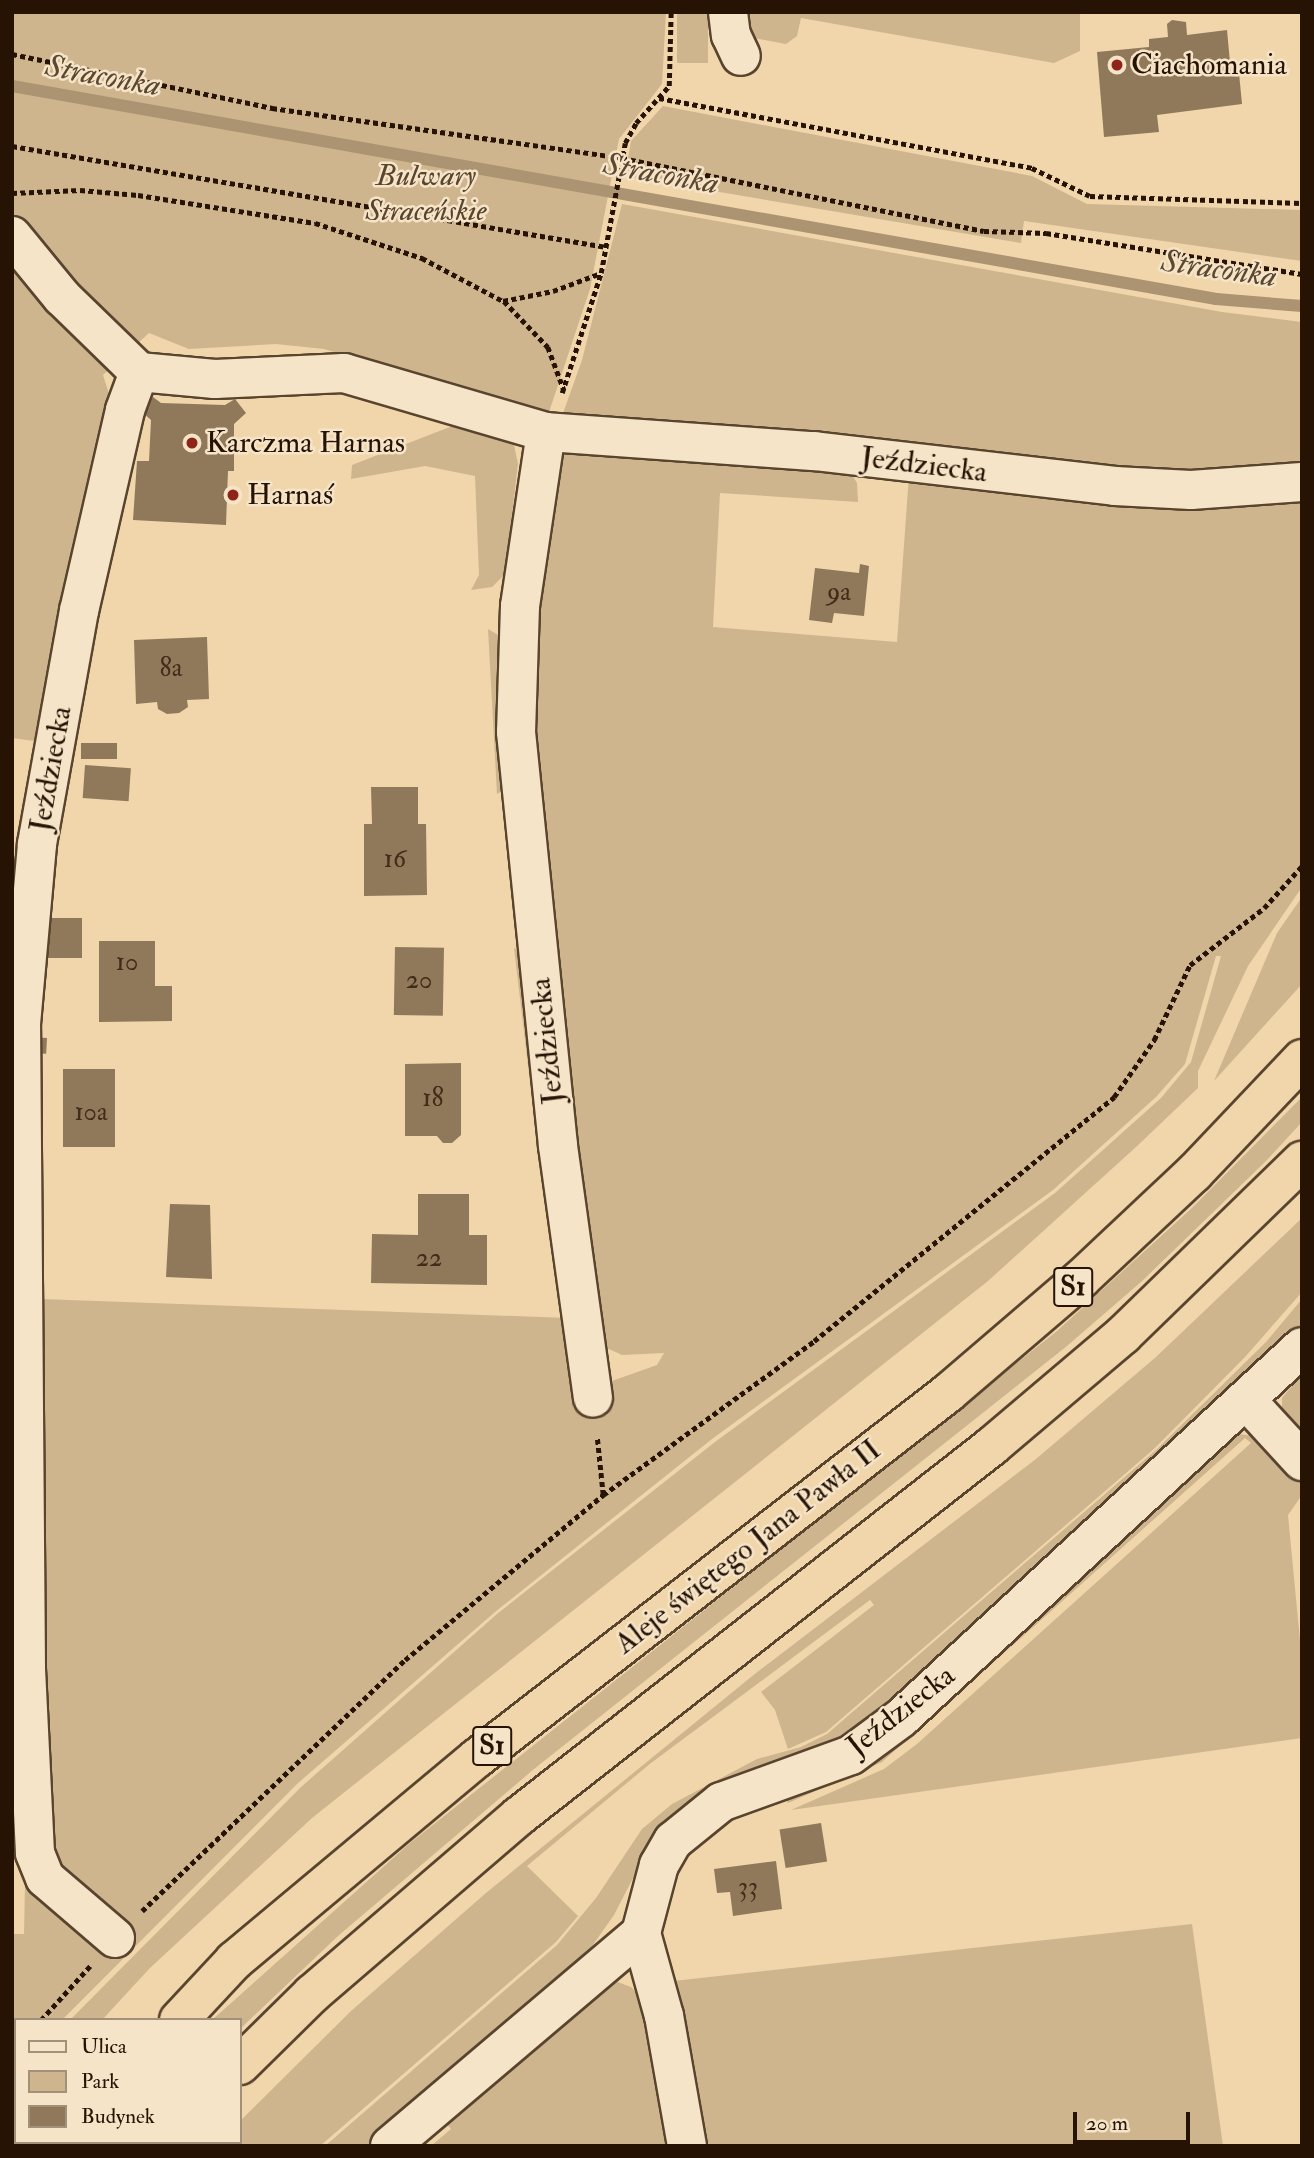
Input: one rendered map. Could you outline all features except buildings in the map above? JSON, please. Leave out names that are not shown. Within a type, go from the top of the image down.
[{"type":"highway","name":"Aleje świętego Jana Pawła II","points":[[181,2018],[234,1961],[477,1758],[948,1392],[1082,1279],[1194,1174],[1302,1059]]},
{"type":"highway","name":"S1","points":[[242,2063],[312,1994],[519,1816],[992,1447],[1123,1335],[1302,1161]]},
{"type":"street","points":[[728,12],[731,35],[741,56]]},
{"type":"street","points":[[12,236],[62,297],[139,372]]},
{"type":"street","name":"Jeździecka","points":[[116,1938],[45,1878],[35,1853],[26,1670],[21,1024],[37,844],[72,652],[122,423],[139,372],[215,379],[344,373],[546,432],[814,451],[1115,486],[1191,490],[1302,482]]},
{"type":"street","name":"Jeździecka","points":[[546,432],[520,606],[516,732],[558,1146],[593,1398]]},
{"type":"street","name":"Jeździecka","points":[[640,1933],[659,1865],[695,1819],[755,1787],[851,1755],[974,1653],[1302,1347]]},
{"type":"street","points":[[1246,1400],[1302,1461]]},
{"type":"street","points":[[390,2146],[640,1933],[664,2016],[687,2146]]},
{"type":"path","points":[[546,432],[564,390],[601,272],[622,158],[630,131],[669,86],[672,71],[671,12]]},
{"type":"path","points":[[12,54],[272,108],[622,158],[984,231],[1046,233],[1302,274]]},
{"type":"path","points":[[659,98],[1032,168],[1090,196],[1302,203]]},
{"type":"path","points":[[12,146],[606,247]]},
{"type":"path","points":[[12,193],[80,190],[138,195],[301,220],[422,258],[503,300],[548,347],[564,390]]},
{"type":"path","points":[[503,300],[553,291],[601,272]]},
{"type":"path","points":[[43,2018],[116,1938],[405,1660],[604,1495],[814,1341],[1114,1097],[1154,1040],[1190,965],[1264,908],[1302,866]]},
{"type":"path","points":[[593,1398],[604,1495]]},
{"type":"green space","name":"Bulwary Straceńskie","points":[[12,12],[666,12],[662,84],[619,139],[590,289],[548,415],[324,349],[276,344],[189,349],[149,333],[103,375],[110,397],[34,741],[12,738]]},
{"type":"green space","points":[[677,12],[708,12],[708,63],[677,63]]},
{"type":"green space","points":[[745,12],[1080,12],[1080,51],[1054,63],[801,18],[797,36],[786,44],[754,38]]},
{"type":"green space","points":[[663,106],[1032,176],[1087,204],[1302,210],[1302,261],[1024,221],[1021,243],[625,176],[631,141]]},
{"type":"green space","points":[[622,204],[1222,312],[1302,322],[1302,475],[1195,482],[562,416],[582,360]]},
{"type":"green space","points":[[460,423],[503,432],[514,445],[518,464],[505,574],[492,587],[471,590],[479,575],[475,476],[425,466],[351,479],[352,465]]},
{"type":"green space","points":[[569,445],[848,468],[857,483],[858,502],[720,493],[713,627],[897,642],[909,475],[1302,490],[1302,887],[1248,966],[1198,1071],[1198,1088],[1136,1147],[988,1281],[312,1818],[150,1968],[104,2018],[72,2018],[300,1788],[497,1614],[715,1442],[1055,1193],[1161,1098],[1191,1062],[1221,956],[1216,956],[1185,1064],[1156,1097],[1053,1190],[712,1439],[495,1612],[297,1784],[64,2018],[14,2018],[12,2077],[12,1934],[24,1934],[25,1885],[49,1861],[44,1814],[41,1299],[567,1318],[587,1418],[607,1413],[604,1395],[609,1382],[657,1365],[664,1353],[622,1355],[594,1342],[526,730],[551,459]]},
{"type":"green space","points":[[488,629],[500,636],[507,788],[497,794]]},
{"type":"green space","points":[[1302,897],[1302,984],[1214,1081],[1277,933]]},
{"type":"green space","points":[[514,948],[525,954],[539,1085],[532,1099]]},
{"type":"green space","points":[[1302,1097],[1302,1122],[1266,1161],[1141,1282],[1067,1346],[534,1769],[338,1936],[242,2027],[242,2018],[214,2018],[410,1843],[1057,1331],[1193,1207]]},
{"type":"green space","points":[[1302,1218],[1302,1292],[1245,1357],[1155,1448],[826,1732],[788,1749],[775,1710],[761,1692],[874,1605],[870,1600],[651,1763],[527,1866],[578,1916],[556,1942],[320,2146],[217,2146],[242,2144],[242,2119],[351,2011],[486,1893],[756,1673],[1036,1459],[1156,1357]]},
{"type":"green space","points":[[1302,1299],[1302,1332],[873,1719],[645,1855],[614,1915],[578,1966],[378,2146],[325,2146],[557,1945],[596,1898],[642,1829],[672,1804],[757,1759],[801,1747],[827,1734],[1156,1450],[1266,1342]]},
{"type":"green space","points":[[1302,1373],[1302,1438],[1282,1412],[1282,1398]]},
{"type":"green space","points":[[1239,1434],[1254,1436],[1302,1480],[1302,1495],[1288,1515],[1302,1661],[1302,1738],[791,1810],[884,1769],[917,1744],[1251,1443],[1245,1438],[882,1762],[788,1803],[784,1795],[976,1672]]},
{"type":"green space","points":[[1192,1924],[1223,2146],[699,2146],[673,1981]]},
{"type":"green space","points":[[615,1981],[631,1987],[643,1999],[674,2146],[431,2146],[451,2129],[446,2123],[595,1985]]},
{"type":"waterway","name":"Straconka","points":[[12,86],[1216,299],[1302,306]]},
{"type":"place","name":"Ciachomania","points":[[1117,65]]},
{"type":"place","name":"Karczma Harnas","points":[[192,443]]},
{"type":"place","name":"Harnaś","points":[[233,495]]}]
